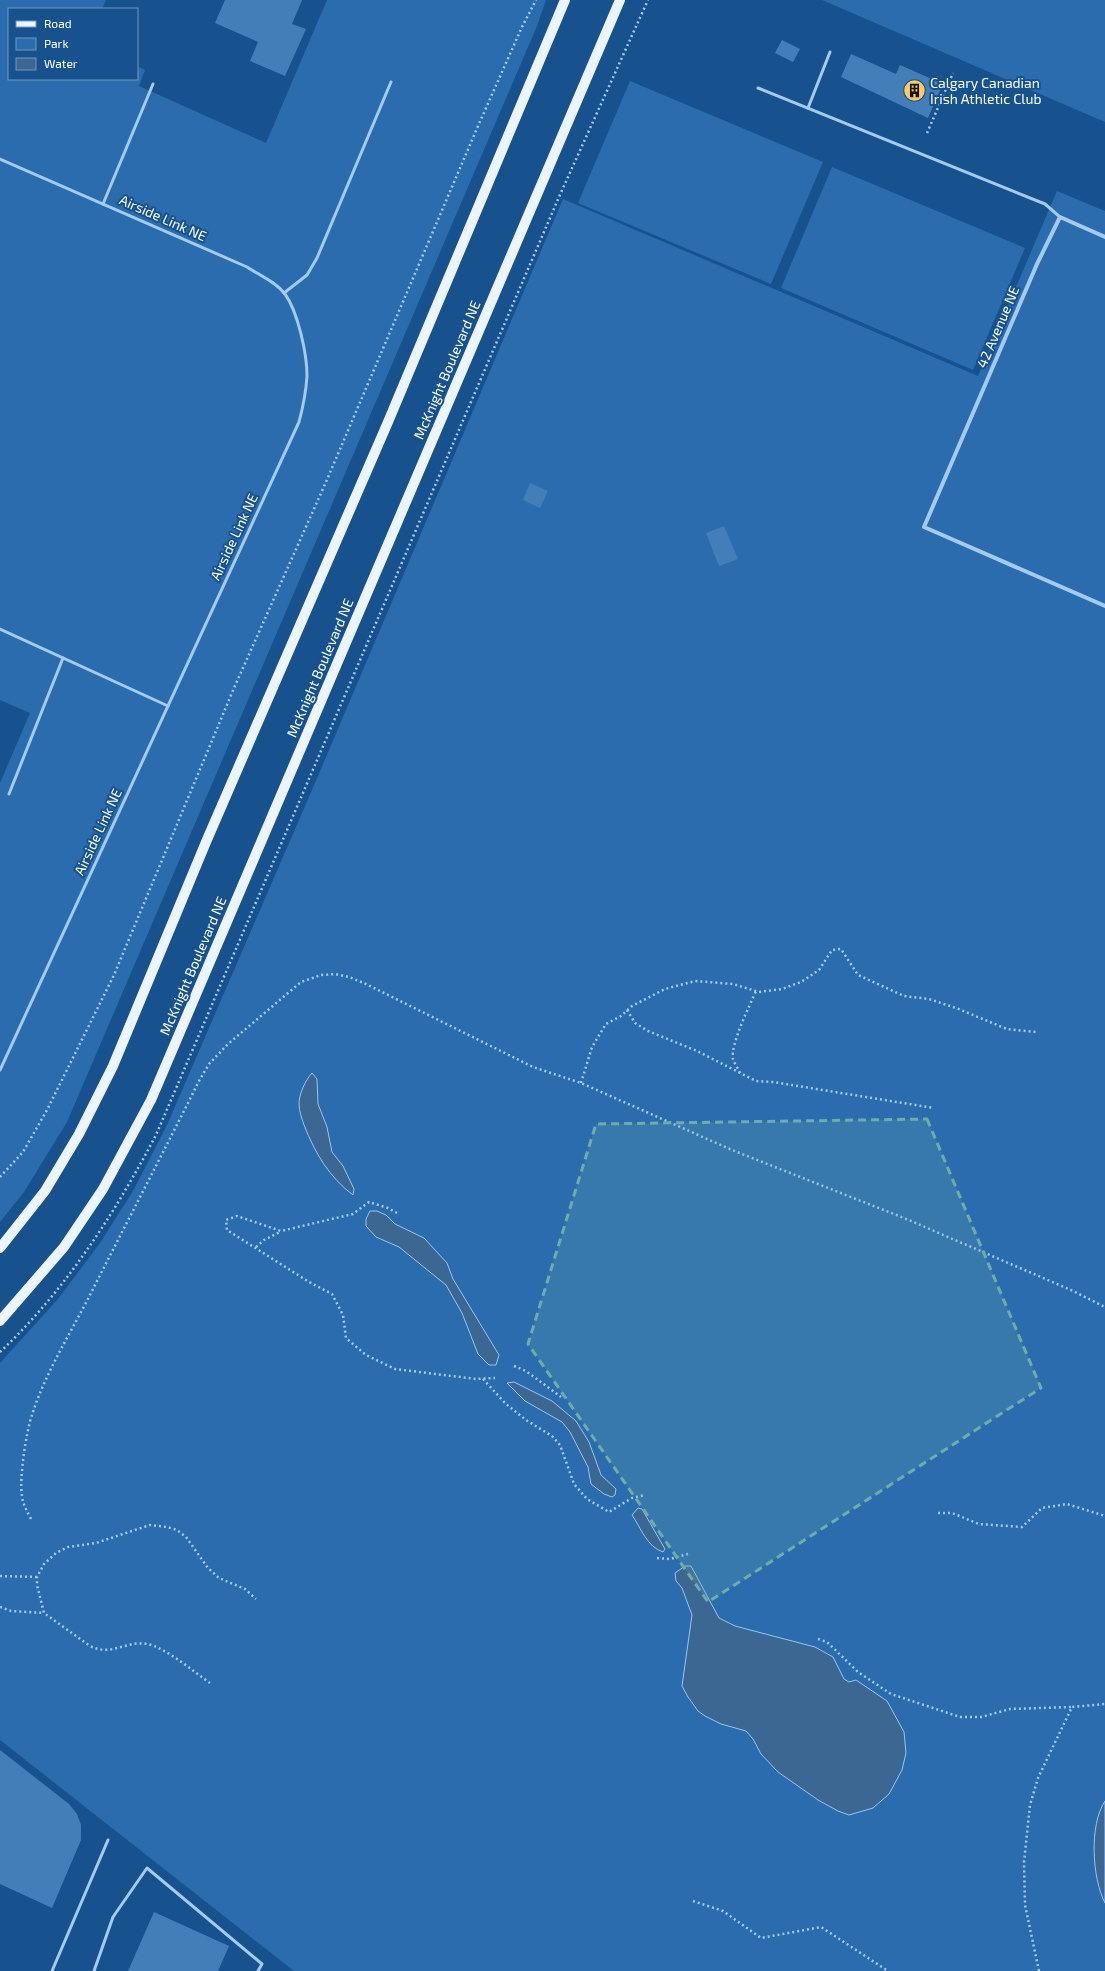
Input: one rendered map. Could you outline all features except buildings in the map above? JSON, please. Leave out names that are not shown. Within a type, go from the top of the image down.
[{"type":"main road","points":[[0,1248],[45,1191],[79,1134],[113,1066],[206,842],[388,422],[565,0]]},
{"type":"main road","name":"McKnight Boulevard NE","points":[[0,1321],[64,1246],[103,1189],[151,1100],[620,0]]},
{"type":"street","points":[[1060,217],[1105,237]]},
{"type":"street","name":"42 Avenue NE","points":[[1060,217],[1037,264],[924,527],[1105,606]]},
{"type":"lane","points":[[808,108],[830,52]]},
{"type":"lane","points":[[284,293],[307,275],[317,258],[391,82]]},
{"type":"lane","points":[[103,204],[154,84]]},
{"type":"lane","points":[[758,88],[1045,204],[1060,217]]},
{"type":"lane","name":"Airside Link NE","points":[[0,159],[247,267],[284,293],[295,313],[303,346],[307,375],[305,398],[299,422],[0,1070]]},
{"type":"lane","points":[[0,629],[168,706]]},
{"type":"lane","points":[[9,794],[63,658]]},
{"type":"lane","points":[[52,1971],[108,1840]]},
{"type":"lane","points":[[94,1971],[113,1916],[147,1868],[262,1964],[258,1971]]},
{"type":"path","points":[[0,1177],[23,1152],[47,1110],[114,975],[234,688],[326,482],[478,126],[522,27],[536,0]]},
{"type":"path","points":[[0,1352],[42,1308],[81,1257],[133,1178],[156,1135],[559,197],[648,0]]},
{"type":"path","points":[[927,133],[954,73]]},
{"type":"path","points":[[581,1083],[592,1047],[606,1024],[627,1010],[665,989],[695,981],[733,984],[756,991],[782,989],[801,982],[819,970],[832,950],[841,949],[858,975],[904,996],[929,998],[1007,1029],[1036,1032]]},
{"type":"path","points":[[31,1519],[24,1505],[22,1494],[26,1444],[32,1416],[60,1352],[206,1070],[228,1044],[301,982],[320,975],[335,974],[349,977],[366,984],[533,1067],[581,1083],[732,1150],[904,1218],[1071,1290],[1105,1307]]},
{"type":"path","points":[[740,1073],[733,1058],[735,1046],[756,991]]},
{"type":"path","points":[[627,1010],[635,1023],[648,1031],[697,1051],[756,1081],[773,1082],[934,1108]]},
{"type":"path","points":[[256,1247],[264,1240],[281,1232],[353,1214],[369,1202],[388,1208],[397,1213]]},
{"type":"path","points":[[281,1232],[237,1216],[226,1220],[227,1230],[309,1282],[332,1294],[344,1315],[346,1338],[366,1355],[395,1369],[495,1378]]},
{"type":"path","points":[[514,1366],[526,1371],[561,1397]]},
{"type":"path","points":[[482,1378],[506,1404],[526,1420],[552,1436],[560,1445],[574,1484],[587,1499],[609,1512],[632,1498],[645,1495]]},
{"type":"path","points":[[938,1514],[952,1513],[979,1524],[1022,1527],[1042,1508],[1067,1504],[1105,1516]]},
{"type":"path","points":[[44,1613],[37,1585],[37,1577],[44,1564],[56,1554],[68,1547],[96,1543],[150,1525],[177,1530],[186,1537],[208,1568],[219,1578],[245,1589],[256,1599]]},
{"type":"path","points":[[657,1558],[670,1559],[688,1554]]},
{"type":"path","points":[[0,1576],[37,1577]]},
{"type":"path","points":[[0,1607],[11,1611],[44,1613],[99,1650],[106,1651],[133,1644],[148,1644],[161,1649],[210,1682]]},
{"type":"path","points":[[818,1639],[827,1642],[858,1672],[891,1694],[960,1717],[981,1717],[1010,1709],[1072,1707],[1105,1704]]},
{"type":"path","points":[[1039,1971],[1025,1905],[1024,1862],[1030,1805],[1038,1778],[1072,1707]]},
{"type":"path","points":[[693,1901],[723,1911],[761,1938],[821,1927],[888,1971]]},
{"type":"highlighted area","points":[[927,1119],[1041,1388],[708,1602],[528,1344],[596,1124]]},
{"type":"green space","points":[[0,0],[106,0],[102,8],[8,8],[8,80],[138,80],[138,66],[145,70],[139,86],[266,143],[327,0],[546,0],[537,26],[67,1122],[24,1192],[0,1222],[0,783],[30,713],[0,700]]},
{"type":"green space","points":[[822,0],[1105,0],[1105,122]]},
{"type":"green space","points":[[630,81],[823,162],[771,284],[578,203]]},
{"type":"green space","points":[[832,167],[1025,248],[973,370],[781,288]]},
{"type":"green space","points":[[1057,191],[1105,211],[1105,1971],[294,1971],[0,1740],[0,1363],[58,1299],[100,1243],[133,1191],[167,1125],[315,783],[563,199],[978,376]]},
{"type":"water","points":[[312,1073],[317,1079],[318,1104],[327,1127],[332,1152],[343,1166],[354,1189],[353,1195],[344,1188],[324,1164],[318,1155],[303,1123],[299,1100],[303,1088]]},
{"type":"water","points":[[370,1211],[377,1211],[386,1215],[395,1224],[424,1238],[447,1263],[453,1279],[499,1355],[496,1365],[489,1365],[478,1354],[462,1313],[446,1285],[399,1247],[376,1237],[366,1226],[366,1219]]},
{"type":"water","points":[[514,1382],[552,1401],[576,1421],[589,1442],[601,1475],[616,1489],[615,1495],[612,1497],[604,1494],[591,1484],[588,1467],[570,1432],[562,1422],[525,1401],[507,1383]]},
{"type":"water","points":[[638,1508],[642,1509],[665,1549],[663,1552],[657,1550],[649,1542],[632,1515]]},
{"type":"water","points":[[685,1566],[691,1566],[719,1618],[735,1626],[815,1647],[833,1657],[844,1679],[849,1682],[856,1680],[887,1701],[904,1732],[906,1753],[902,1770],[889,1794],[873,1808],[849,1815],[818,1800],[778,1772],[761,1754],[753,1739],[746,1731],[721,1724],[698,1711],[682,1686],[692,1615],[682,1588],[676,1581],[675,1573]]},
{"type":"water","points":[[1105,1801],[1105,1903],[1097,1880],[1094,1852],[1096,1824]]},
{"type":"place","name":"Calgary Canadian Irish Athletic Club","points":[[914,91]]}]
